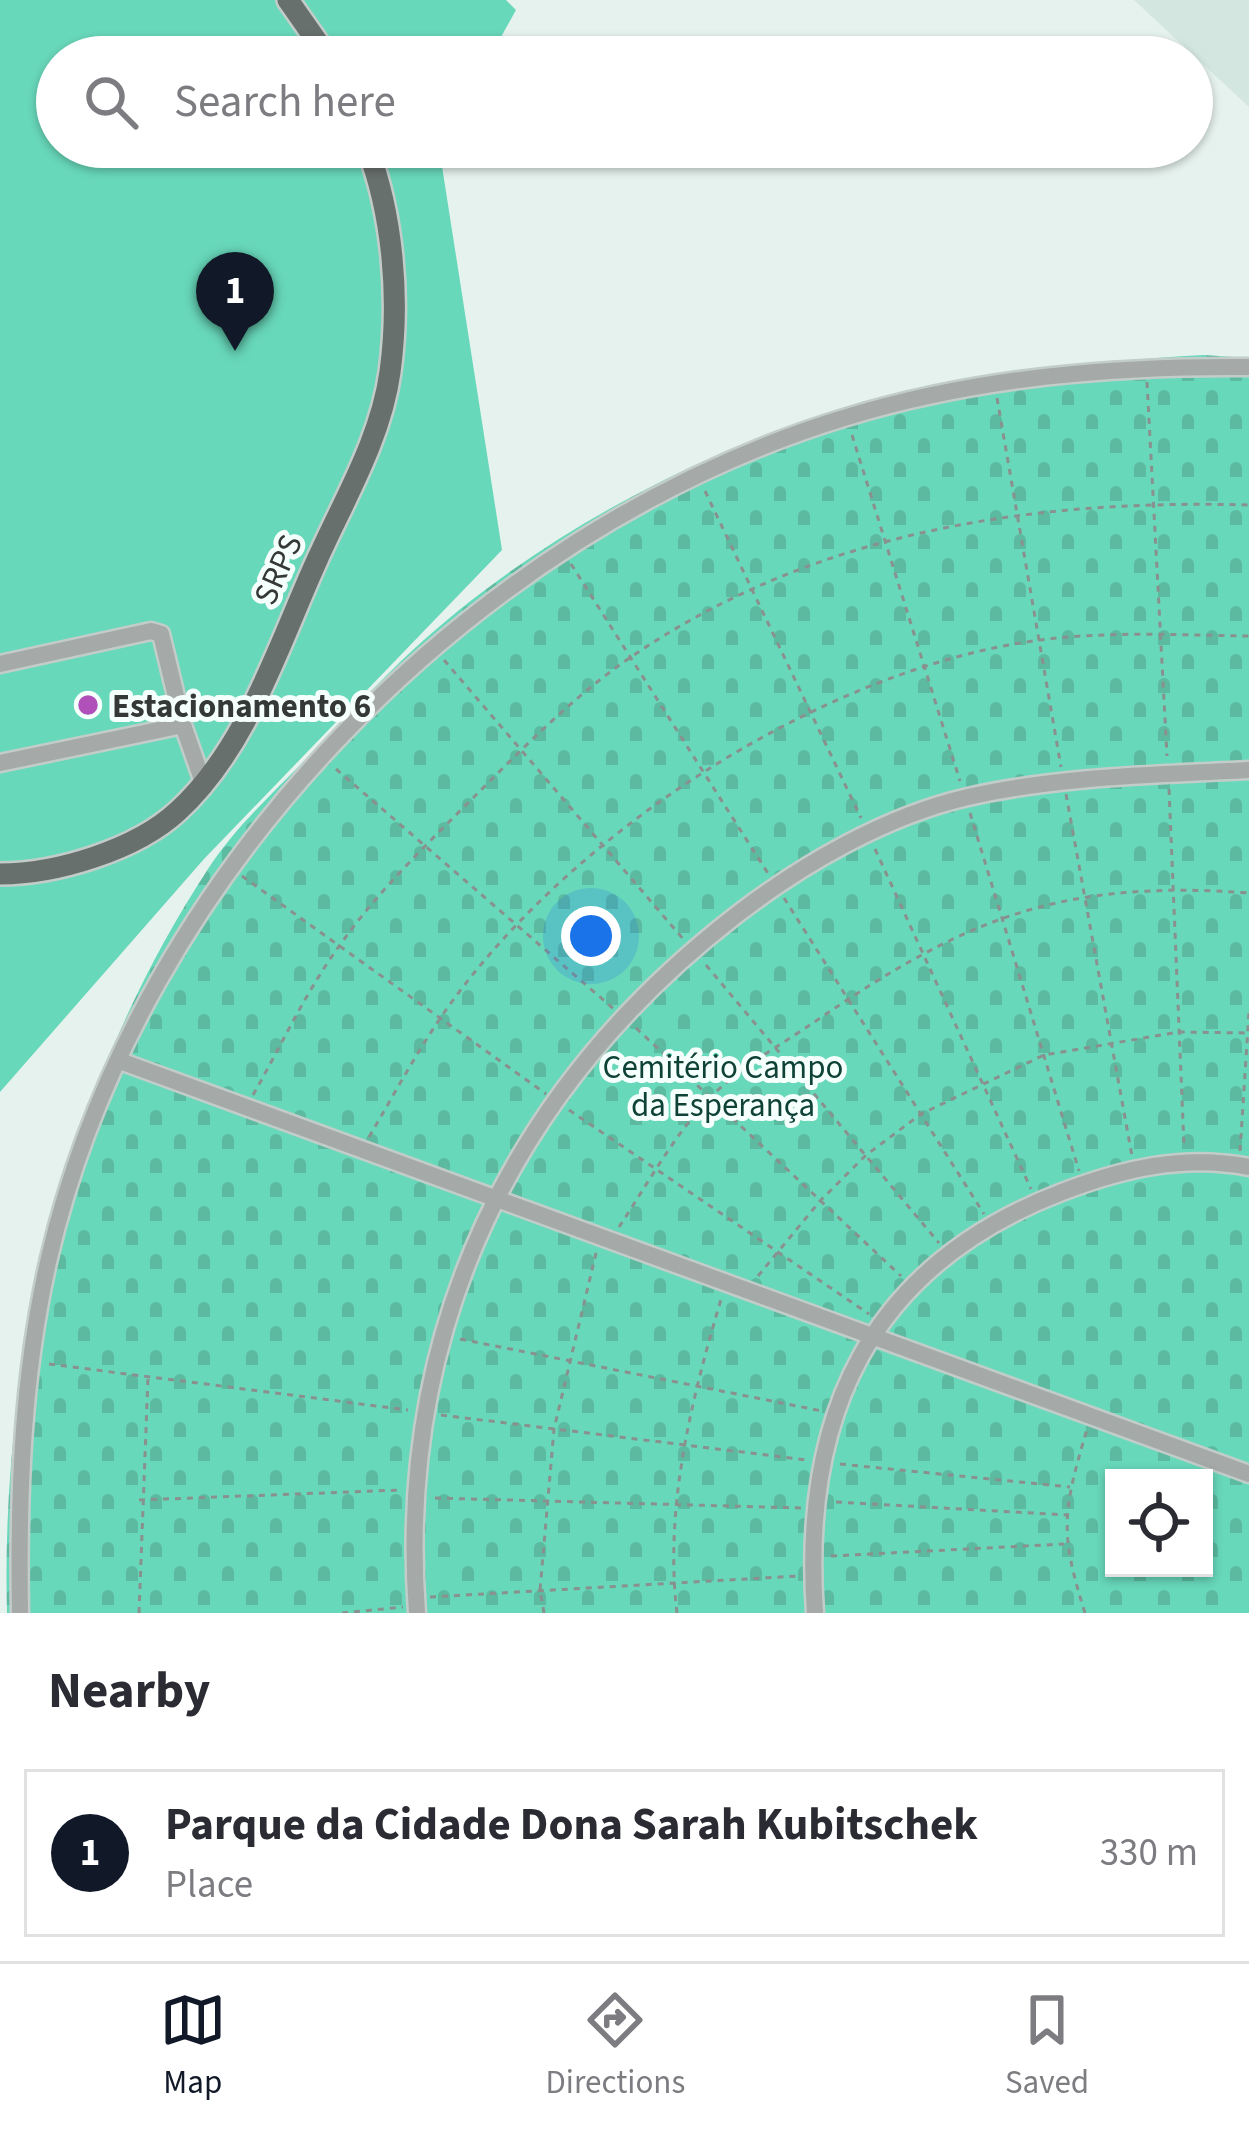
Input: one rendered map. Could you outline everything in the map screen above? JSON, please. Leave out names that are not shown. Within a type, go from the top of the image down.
[{"type":"main road","points":[[288,0],[313,36]]},
{"type":"main road","name":"SRPS","points":[[0,874],[84,860],[174,815],[204,785],[242,725],[381,419],[395,312],[375,168]]},
{"type":"lane","points":[[20,1613],[21,1451],[29,1361],[50,1254],[120,1061],[178,950],[321,756],[431,645],[562,552],[697,474],[846,417],[994,381],[1153,367],[1249,367]]},
{"type":"lane","points":[[0,664],[156,631],[166,644],[182,725],[204,785]]},
{"type":"lane","points":[[0,763],[182,725]]},
{"type":"lane","points":[[417,1605],[415,1493],[422,1412],[470,1251],[553,1099],[622,1016],[692,949],[776,885],[868,834],[965,797],[1064,781],[1249,770]]},
{"type":"lane","points":[[120,1061],[751,1287],[873,1339],[1249,1474]]},
{"type":"lane","points":[[814,1613],[812,1505],[819,1462],[858,1358],[880,1322],[947,1253],[1037,1202],[1184,1159],[1244,1166]]},
{"type":"path","points":[[246,1107],[339,945],[505,766],[630,657],[751,588],[884,538],[1022,512],[1154,502],[1249,505]]},
{"type":"path","points":[[362,1149],[440,1018],[518,926],[602,844],[810,712],[925,668],[1039,640],[1249,635]]},
{"type":"path","points":[[544,1613],[540,1590],[554,1429],[606,1236],[710,1097],[922,951],[1001,914],[1084,895],[1173,887],[1249,893]]},
{"type":"path","points":[[1244,1166],[1249,1012]]},
{"type":"path","points":[[751,1287],[820,1201],[865,1156],[921,1114],[1043,1055],[1179,1032],[1248,1033]]},
{"type":"path","points":[[676,1613],[673,1583],[685,1445],[695,1386],[727,1279]]},
{"type":"path","points":[[441,1336],[836,1414]]},
{"type":"path","points":[[29,1361],[819,1462],[1070,1486]]},
{"type":"path","points":[[139,1613],[139,1500],[148,1377]]},
{"type":"path","points":[[1085,1613],[1064,1544],[1070,1486],[1090,1418]]},
{"type":"path","points":[[139,1500],[415,1493],[1067,1515]]},
{"type":"path","points":[[341,1613],[540,1590],[673,1583],[1064,1544]]},
{"type":"shaded area","points":[[1134,0],[1249,0],[1249,107],[1213,74],[1213,36],[1173,36]]},
{"type":"green space","points":[[0,0],[506,0],[516,10],[502,36],[36,36],[36,168],[442,168],[502,550],[204,859],[0,1092]]},
{"type":"green space","name":"Cemitério Campo da Esperança","points":[[1204,355],[1249,358],[1249,1613],[7,1613],[15,1419],[30,1322],[80,1132],[158,953],[208,869],[244,823],[415,648],[502,577],[601,514],[705,460],[810,420],[907,393],[1054,368]]},
{"type":"place","name":"Parque da Cidade Dona Sarah Kubitschek","points":[[235,351]]},
{"type":"place","name":"Estacionamento 6","points":[[88,705]]}]
